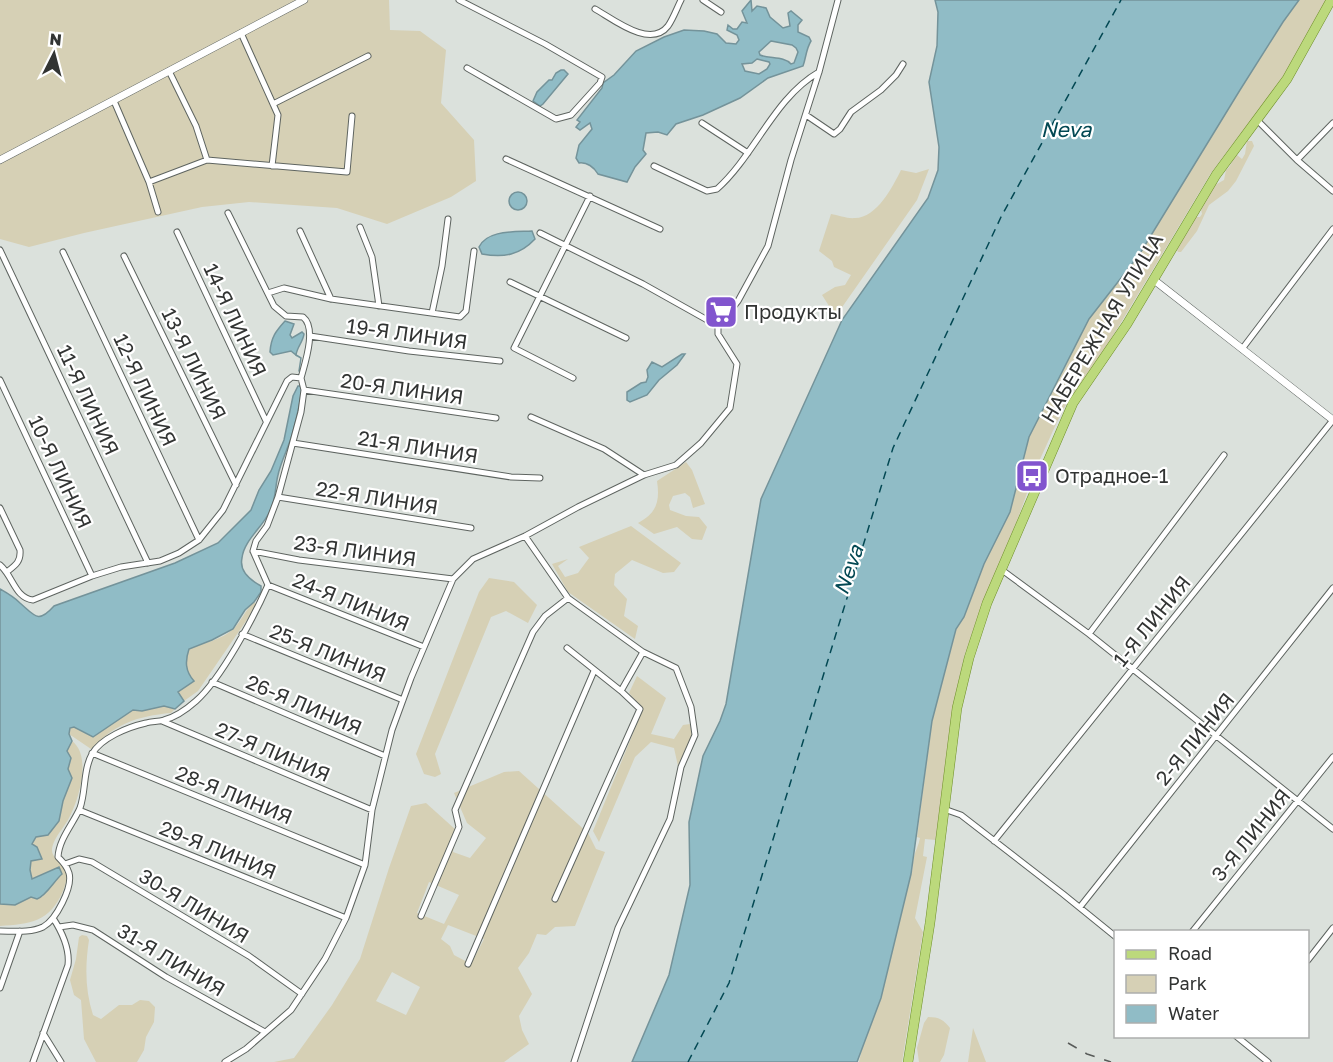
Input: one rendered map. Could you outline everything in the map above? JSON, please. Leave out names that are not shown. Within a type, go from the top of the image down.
[{"type":"main road","name":"НАБЕРЕЖНАЯ УЛИЦА","points":[[908,1062],[930,923],[962,683],[976,633],[1001,569],[1073,403],[1111,350],[1216,175],[1287,79],[1331,0]]},
{"type":"street","points":[[0,160],[303,0]]},
{"type":"street","points":[[459,0],[513,27],[602,77],[600,83],[571,115],[556,119],[467,68]]},
{"type":"street","points":[[595,9],[638,33],[648,35],[658,33],[667,27],[681,0]]},
{"type":"street","points":[[704,0],[721,12]]},
{"type":"street","points":[[832,0],[836,14]]},
{"type":"street","points":[[225,1062],[291,1010],[325,959],[346,918],[365,865],[372,810],[385,756],[403,700],[453,579],[473,559],[525,536],[644,475],[676,465],[701,443],[730,408],[737,364],[718,334],[718,326],[738,301],[768,246],[791,160],[836,14],[838,0]]},
{"type":"street","points":[[241,33],[278,115],[272,166]]},
{"type":"street","points":[[273,104],[368,56]]},
{"type":"street","points":[[806,115],[834,134],[840,129],[850,112],[881,90],[903,64]]},
{"type":"street","points":[[169,71],[196,126],[207,160]]},
{"type":"street","points":[[654,166],[712,192],[724,182],[748,153],[783,105],[800,86],[819,72]]},
{"type":"street","points":[[114,101],[149,182],[158,212]]},
{"type":"street","points":[[149,182],[207,160],[347,172],[352,116]]},
{"type":"street","points":[[1257,120],[1297,160],[1333,191]]},
{"type":"street","points":[[702,123],[748,153]]},
{"type":"street","points":[[1297,160],[1333,123]]},
{"type":"street","points":[[506,159],[660,229]]},
{"type":"street","points":[[573,378],[514,348],[590,196]]},
{"type":"street","points":[[0,931],[20,932],[42,927],[53,918],[65,898],[70,875],[65,864],[58,858],[58,849],[79,810],[85,793],[92,753],[102,742],[134,726],[162,721],[177,715],[197,701],[212,682],[257,612],[267,585],[253,550],[256,541],[267,526],[278,497],[293,443],[304,390],[301,378],[310,336],[310,325],[303,317],[285,316],[278,311],[228,213]]},
{"type":"street","points":[[432,313],[442,266],[448,219]]},
{"type":"street","points":[[360,227],[372,257],[379,306]]},
{"type":"street","points":[[1242,349],[1333,229]]},
{"type":"street","points":[[300,231],[331,299]]},
{"type":"street","name":"14-Я ЛИНИЯ","points":[[177,232],[266,421]]},
{"type":"street","points":[[540,233],[643,284],[718,326]]},
{"type":"street","name":"11-Я ЛИНИЯ","points":[[0,250],[148,563]]},
{"type":"street","points":[[268,293],[284,288],[331,299],[460,317],[466,311],[474,250]]},
{"type":"street","name":"12-Я ЛИНИЯ","points":[[63,252],[199,540]]},
{"type":"street","name":"13-Я ЛИНИЯ","points":[[124,256],[236,485]]},
{"type":"street","points":[[1154,280],[1333,420]]},
{"type":"street","points":[[510,282],[626,338]]},
{"type":"street","name":"19-Я ЛИНИЯ","points":[[310,336],[409,351],[500,361]]},
{"type":"street","points":[[0,565],[8,571],[20,594],[26,599],[33,600],[92,576],[121,567],[160,561],[179,553],[199,540],[223,510],[252,456],[266,421],[287,381],[292,377],[301,378]]},
{"type":"street","name":"10-Я ЛИНИЯ","points":[[0,380],[92,576]]},
{"type":"street","name":"20-Я ЛИНИЯ","points":[[304,390],[495,417]]},
{"type":"street","points":[[531,417],[604,448],[644,475]]},
{"type":"street","name":"1-Я ЛИНИЯ","points":[[994,841],[1333,420]]},
{"type":"street","name":"21-Я ЛИНИЯ","points":[[293,443],[511,477],[540,478]]},
{"type":"street","points":[[1089,634],[1224,455]]},
{"type":"street","name":"22-Я ЛИНИЯ","points":[[278,497],[471,528]]},
{"type":"street","points":[[0,508],[21,556],[18,563],[8,571]]},
{"type":"street","points":[[525,536],[568,598],[643,652],[676,668],[691,707],[695,735],[681,767],[670,819],[618,928],[574,1062]]},
{"type":"street","name":"23-Я ЛИНИЯ","points":[[253,550],[299,560],[453,579]]},
{"type":"street","points":[[1001,569],[1089,634],[1333,829]]},
{"type":"street","name":"24-Я ЛИНИЯ","points":[[267,585],[424,647]]},
{"type":"street","name":"2-Я ЛИНИЯ","points":[[1080,907],[1333,588]]},
{"type":"street","points":[[421,916],[459,827],[455,810],[533,632],[545,616],[568,598]]},
{"type":"street","name":"25-Я ЛИНИЯ","points":[[242,634],[403,700]]},
{"type":"street","points":[[555,899],[640,709],[567,648]]},
{"type":"street","points":[[621,691],[643,652]]},
{"type":"street","points":[[468,964],[594,671]]},
{"type":"street","name":"26-Я ЛИНИЯ","points":[[212,682],[385,756]]},
{"type":"street","name":"27-Я ЛИНИЯ","points":[[162,721],[372,810]]},
{"type":"street","name":"28-Я ЛИНИЯ","points":[[92,753],[365,865]]},
{"type":"street","name":"3-Я ЛИНИЯ","points":[[1194,930],[1333,757]]},
{"type":"street","points":[[944,809],[961,815],[1114,935]]},
{"type":"street","name":"29-Я ЛИНИЯ","points":[[79,810],[346,918]]},
{"type":"street","name":"30-Я ЛИНИЯ","points":[[65,864],[79,859],[92,862],[249,956],[302,994]]},
{"type":"street","points":[[33,1062],[68,965],[69,953],[53,918]]},
{"type":"street","name":"31-Я ЛИНИЯ","points":[[59,927],[73,925],[93,930],[166,977],[265,1032]]},
{"type":"street","points":[[1309,959],[1333,928]]},
{"type":"street","points":[[0,988],[20,932]]},
{"type":"street","points":[[43,1033],[61,1062]]},
{"type":"street","points":[[1244,1039],[1268,1062]]},
{"type":"green space","points":[[0,0],[389,0],[390,30],[420,31],[446,50],[441,103],[474,140],[476,181],[451,197],[387,224],[337,208],[249,202],[202,207],[29,247],[0,239]]},
{"type":"green space","points":[[1299,0],[1326,0],[1282,79],[1211,173],[1108,344],[1068,401],[1036,468],[1017,521],[983,601],[964,657],[953,707],[936,840],[925,839],[923,856],[927,857],[915,918],[923,932],[902,1062],[859,1062],[863,1044],[881,998],[920,838],[917,837],[932,721],[956,629],[964,617],[984,564],[1010,512],[1029,437],[1089,319],[1139,255],[1240,90]]},
{"type":"green space","points":[[1247,141],[1252,141],[1254,146],[1236,181],[1228,191],[1209,205],[1197,231],[1181,252],[1178,252],[1179,246],[1196,217],[1202,214],[1201,209],[1215,185],[1224,180],[1226,170],[1237,155],[1242,159]]},
{"type":"green space","points":[[929,169],[917,200],[838,313],[831,309],[822,295],[835,287],[845,285],[851,275],[834,267],[832,261],[819,251],[831,214],[849,218],[863,217],[883,200],[901,170],[916,173]]},
{"type":"green space","points":[[686,462],[692,470],[705,504],[693,508],[690,497],[685,493],[673,496],[669,505],[670,510],[686,516],[699,517],[707,527],[702,540],[692,539],[677,527],[654,534],[638,523],[656,506],[657,481]]},
{"type":"green space","points":[[631,526],[681,563],[674,572],[663,573],[632,560],[615,574],[614,585],[627,599],[624,616],[638,626],[635,639],[568,592],[552,564],[568,559],[558,566],[565,577],[578,573],[589,558],[579,547]]},
{"type":"green space","points":[[489,578],[514,582],[537,605],[528,623],[506,611],[491,617],[435,754],[441,774],[435,777],[424,774],[416,754],[479,592]]},
{"type":"green space","points":[[254,602],[257,605],[198,691],[184,701],[178,692],[184,687],[189,676],[185,661],[189,648],[229,633]]},
{"type":"green space","points":[[637,676],[666,698],[651,734],[674,739],[683,725],[690,724],[692,736],[678,766],[674,748],[651,742],[635,757],[599,842],[593,831],[643,709],[629,693]]},
{"type":"green space","points":[[164,706],[175,709],[171,713],[148,716],[118,727],[91,749],[69,734],[69,728],[74,727],[93,737],[133,710],[142,711]]},
{"type":"green space","points":[[72,741],[81,757],[80,789],[73,810],[52,847],[53,855],[66,871],[64,888],[58,901],[45,915],[30,922],[0,926],[0,904],[15,905],[31,897],[42,897],[62,874],[58,868],[31,879],[30,870],[31,861],[41,859],[32,845],[36,837],[48,835],[59,821],[63,801],[72,778],[68,769],[71,758],[67,751]]},
{"type":"green space","points":[[519,771],[588,833],[596,849],[605,852],[575,926],[555,927],[546,935],[537,934],[529,953],[518,968],[532,994],[519,1016],[522,1030],[529,1044],[504,1062],[274,1062],[294,1058],[332,1005],[360,959],[411,806],[426,803],[456,830],[453,852],[470,858],[486,838],[467,823],[454,793],[504,772]],"holes":[[[429,882],[459,895],[444,924],[417,913]],[[448,925],[484,939],[471,964],[454,955],[450,946],[441,939]],[[392,972],[420,987],[406,1015],[376,1001]]]},
{"type":"green space","points":[[87,936],[89,940],[86,978],[93,1015],[101,1019],[119,1005],[132,1005],[140,1000],[149,1001],[155,1007],[154,1022],[137,1062],[96,1062],[84,1039],[81,1000],[74,995],[70,980],[79,937]]},
{"type":"green space","points":[[928,1017],[941,1020],[950,1028],[944,1055],[940,1062],[919,1062],[917,1048]]},
{"type":"green space","points":[[973,1028],[986,1062],[968,1062]]},
{"type":"water","points":[[751,0],[752,11],[757,6],[766,8],[770,17],[783,28],[790,26],[788,13],[791,11],[802,20],[798,25],[798,32],[809,37],[811,41],[803,66],[768,78],[740,98],[703,115],[676,124],[667,135],[658,132],[646,133],[643,150],[646,154],[635,167],[627,182],[598,174],[585,163],[579,163],[576,158],[579,145],[592,129],[590,123],[580,130],[576,127],[580,122],[577,120],[602,88],[603,83],[614,75],[636,51],[684,30],[717,34],[726,43],[736,44],[739,40],[737,35],[727,30],[728,25],[737,29],[742,22],[747,23],[742,11]],"holes":[[[771,41],[792,45],[796,48],[798,52],[794,63],[760,55],[759,52]],[[757,59],[769,62],[767,69],[759,74],[745,71],[742,64],[752,63]]]},
{"type":"water","name":"Neva","points":[[935,0],[1299,0],[1240,90],[1139,255],[1089,319],[1029,437],[1010,512],[984,564],[964,617],[956,629],[932,721],[911,874],[881,998],[857,1062],[632,1062],[669,975],[690,885],[689,822],[703,756],[726,704],[761,499],[842,320],[928,198],[938,170],[939,147],[929,82],[937,46],[938,12]]},
{"type":"water","points":[[561,70],[568,74],[543,104],[540,106],[533,101],[537,92]]},
{"type":"water","points":[[518,192],[524,195],[527,201],[524,207],[518,210],[512,207],[509,201],[512,195]]},
{"type":"water","points":[[532,231],[535,239],[523,249],[511,254],[497,256],[482,254],[479,247],[488,237],[509,232]]},
{"type":"water","points":[[285,321],[294,324],[290,335],[292,338],[302,332],[303,337],[296,355],[291,351],[273,355],[270,352],[273,338]]},
{"type":"water","points":[[685,354],[677,365],[659,380],[647,395],[630,402],[627,400],[627,392],[646,382],[647,370],[652,362],[662,367]]},
{"type":"water","points":[[298,386],[302,386],[301,398],[279,470],[272,506],[243,551],[242,567],[249,578],[261,586],[261,592],[245,610],[233,629],[189,649],[187,666],[194,681],[178,692],[184,701],[175,709],[164,706],[142,711],[133,710],[93,737],[74,727],[70,728],[69,734],[72,741],[67,751],[71,758],[68,769],[72,778],[63,801],[59,821],[48,835],[36,837],[32,844],[37,847],[42,859],[31,861],[30,870],[32,879],[59,867],[62,874],[44,895],[37,899],[31,897],[15,905],[0,904],[0,589],[33,614],[40,616],[49,612],[54,606],[175,563],[218,543],[251,510],[259,490],[271,471],[284,440],[293,396]]},
{"type":"waterway","points":[[296,355],[301,358],[299,371]]},
{"type":"ferry route","points":[[688,1062],[729,983],[893,448],[1001,217],[1121,0]]},
{"type":"railway","points":[[1068,1043],[1087,1054],[1111,1062]]},
{"type":"place","name":"Продукты","points":[[721,312]]},
{"type":"place","name":"Отрадное-1","points":[[1032,476]]}]
